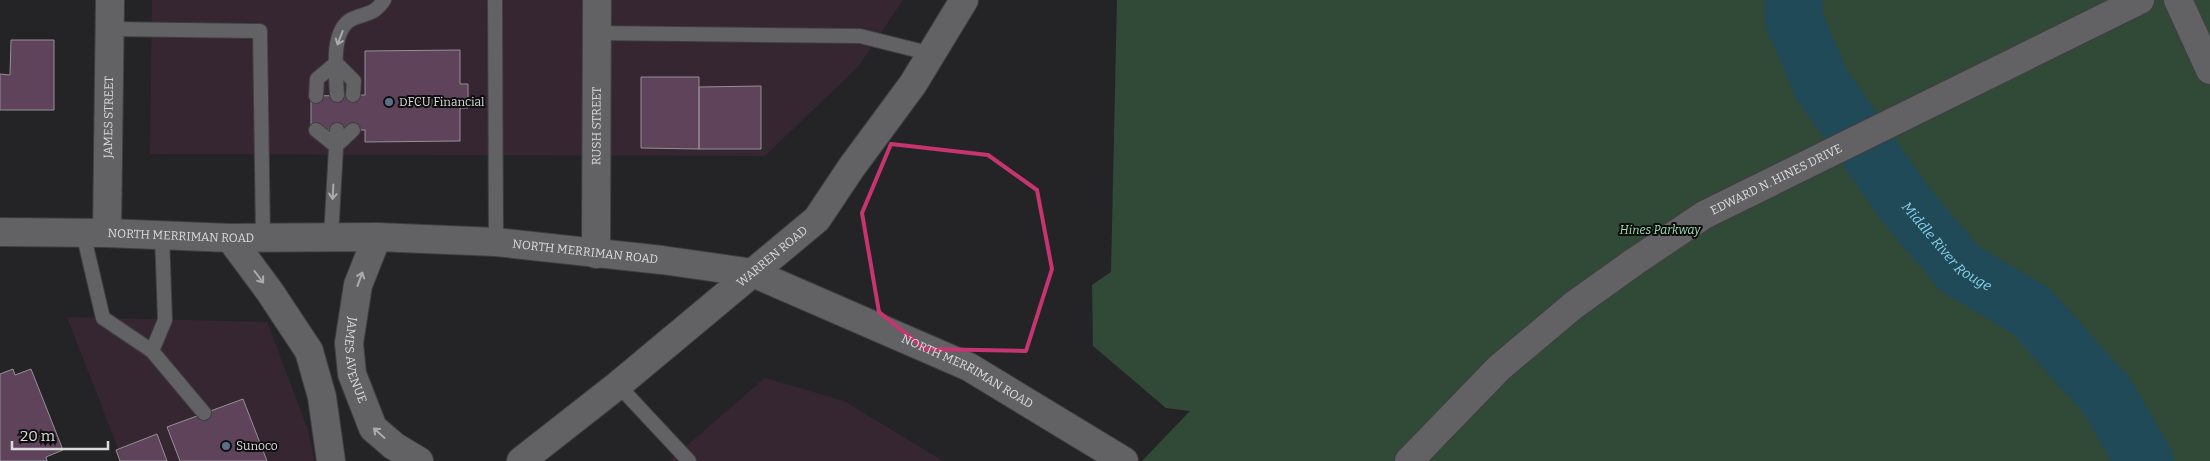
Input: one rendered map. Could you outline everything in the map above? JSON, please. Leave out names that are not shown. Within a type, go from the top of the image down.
[{"type":"street","name":"JAMES STREET","points":[[95,233],[110,0]]},
{"type":"street","name":"RUSH STREET","points":[[596,254],[597,0]]},
{"type":"street","name":"WARREN ROAD","points":[[528,459],[817,219],[851,168],[913,84],[964,0]]},
{"type":"street","name":"EDWARD N. HINES DRIVE","points":[[1409,461],[1499,368],[1574,305],[1704,215],[2140,0]]},
{"type":"street","points":[[2178,0],[2210,70]]},
{"type":"street","name":"NORTH MERRIMAN ROAD","points":[[0,232],[230,238],[377,237],[496,242],[662,260],[752,273],[969,367],[1124,461]]},
{"type":"street","name":"JAMES AVENUE","points":[[377,237],[358,285],[349,343],[352,374],[373,428],[394,446],[419,461]]},
{"type":"street","points":[[230,238],[270,292],[309,351],[322,397],[330,461]]},
{"type":"lane","points":[[337,95],[336,63],[339,35],[350,20],[375,12],[384,0]]},
{"type":"lane","points":[[495,0],[496,242]]},
{"type":"lane","points":[[109,29],[260,31],[263,238]]},
{"type":"lane","points":[[596,33],[860,36],[932,54]]},
{"type":"lane","points":[[336,63],[354,81],[353,95]]},
{"type":"lane","points":[[316,96],[317,79],[336,63]]},
{"type":"lane","points":[[316,130],[336,146]]},
{"type":"lane","points":[[331,237],[337,130]]},
{"type":"lane","points":[[336,146],[353,130]]},
{"type":"lane","points":[[95,233],[104,318],[152,351],[204,413]]},
{"type":"lane","points":[[152,351],[165,320],[162,235]]},
{"type":"lane","points":[[618,385],[689,461]]},
{"type":"highlighted area","points":[[891,144],[988,155],[1037,190],[1052,269],[1026,351],[925,349],[879,312],[862,213]]},
{"type":"shaded area","points":[[152,0],[903,0],[858,67],[765,156],[150,154]]},
{"type":"shaded area","points":[[67,317],[267,322],[307,427],[315,461],[123,461]]},
{"type":"shaded area","points":[[765,378],[844,401],[943,461],[669,461]]},
{"type":"green space","name":"Hines Parkway","points":[[1117,0],[2210,0],[2210,461],[1142,461],[1190,411],[1166,408],[1093,346],[1092,285],[1111,272]]},
{"type":"building","points":[[11,40],[54,40],[54,110],[0,110],[0,74],[10,75]]},
{"type":"building","name":"DFCU Financial","points":[[460,50],[460,84],[468,84],[468,108],[460,108],[460,141],[365,142],[365,130],[311,130],[311,96],[365,95],[365,51]]},
{"type":"building","points":[[641,77],[699,77],[699,149],[641,148]]},
{"type":"building","points":[[761,86],[761,149],[699,149],[699,87]]},
{"type":"building","points":[[13,369],[15,375],[31,369],[63,450],[46,457],[47,461],[0,461],[0,374]]},
{"type":"building","points":[[243,399],[267,461],[180,461],[167,427]]},
{"type":"building","points":[[157,434],[167,461],[120,461],[116,450]]},
{"type":"waterway","name":"Middle River Rouge","points":[[1794,0],[1794,20],[1822,85],[1906,205],[1960,269],[2031,311],[2106,395],[2145,461]]},
{"type":"place","name":"DFCU Financial","points":[[389,102]]},
{"type":"place","name":"Sunoco","points":[[226,446]]}]
